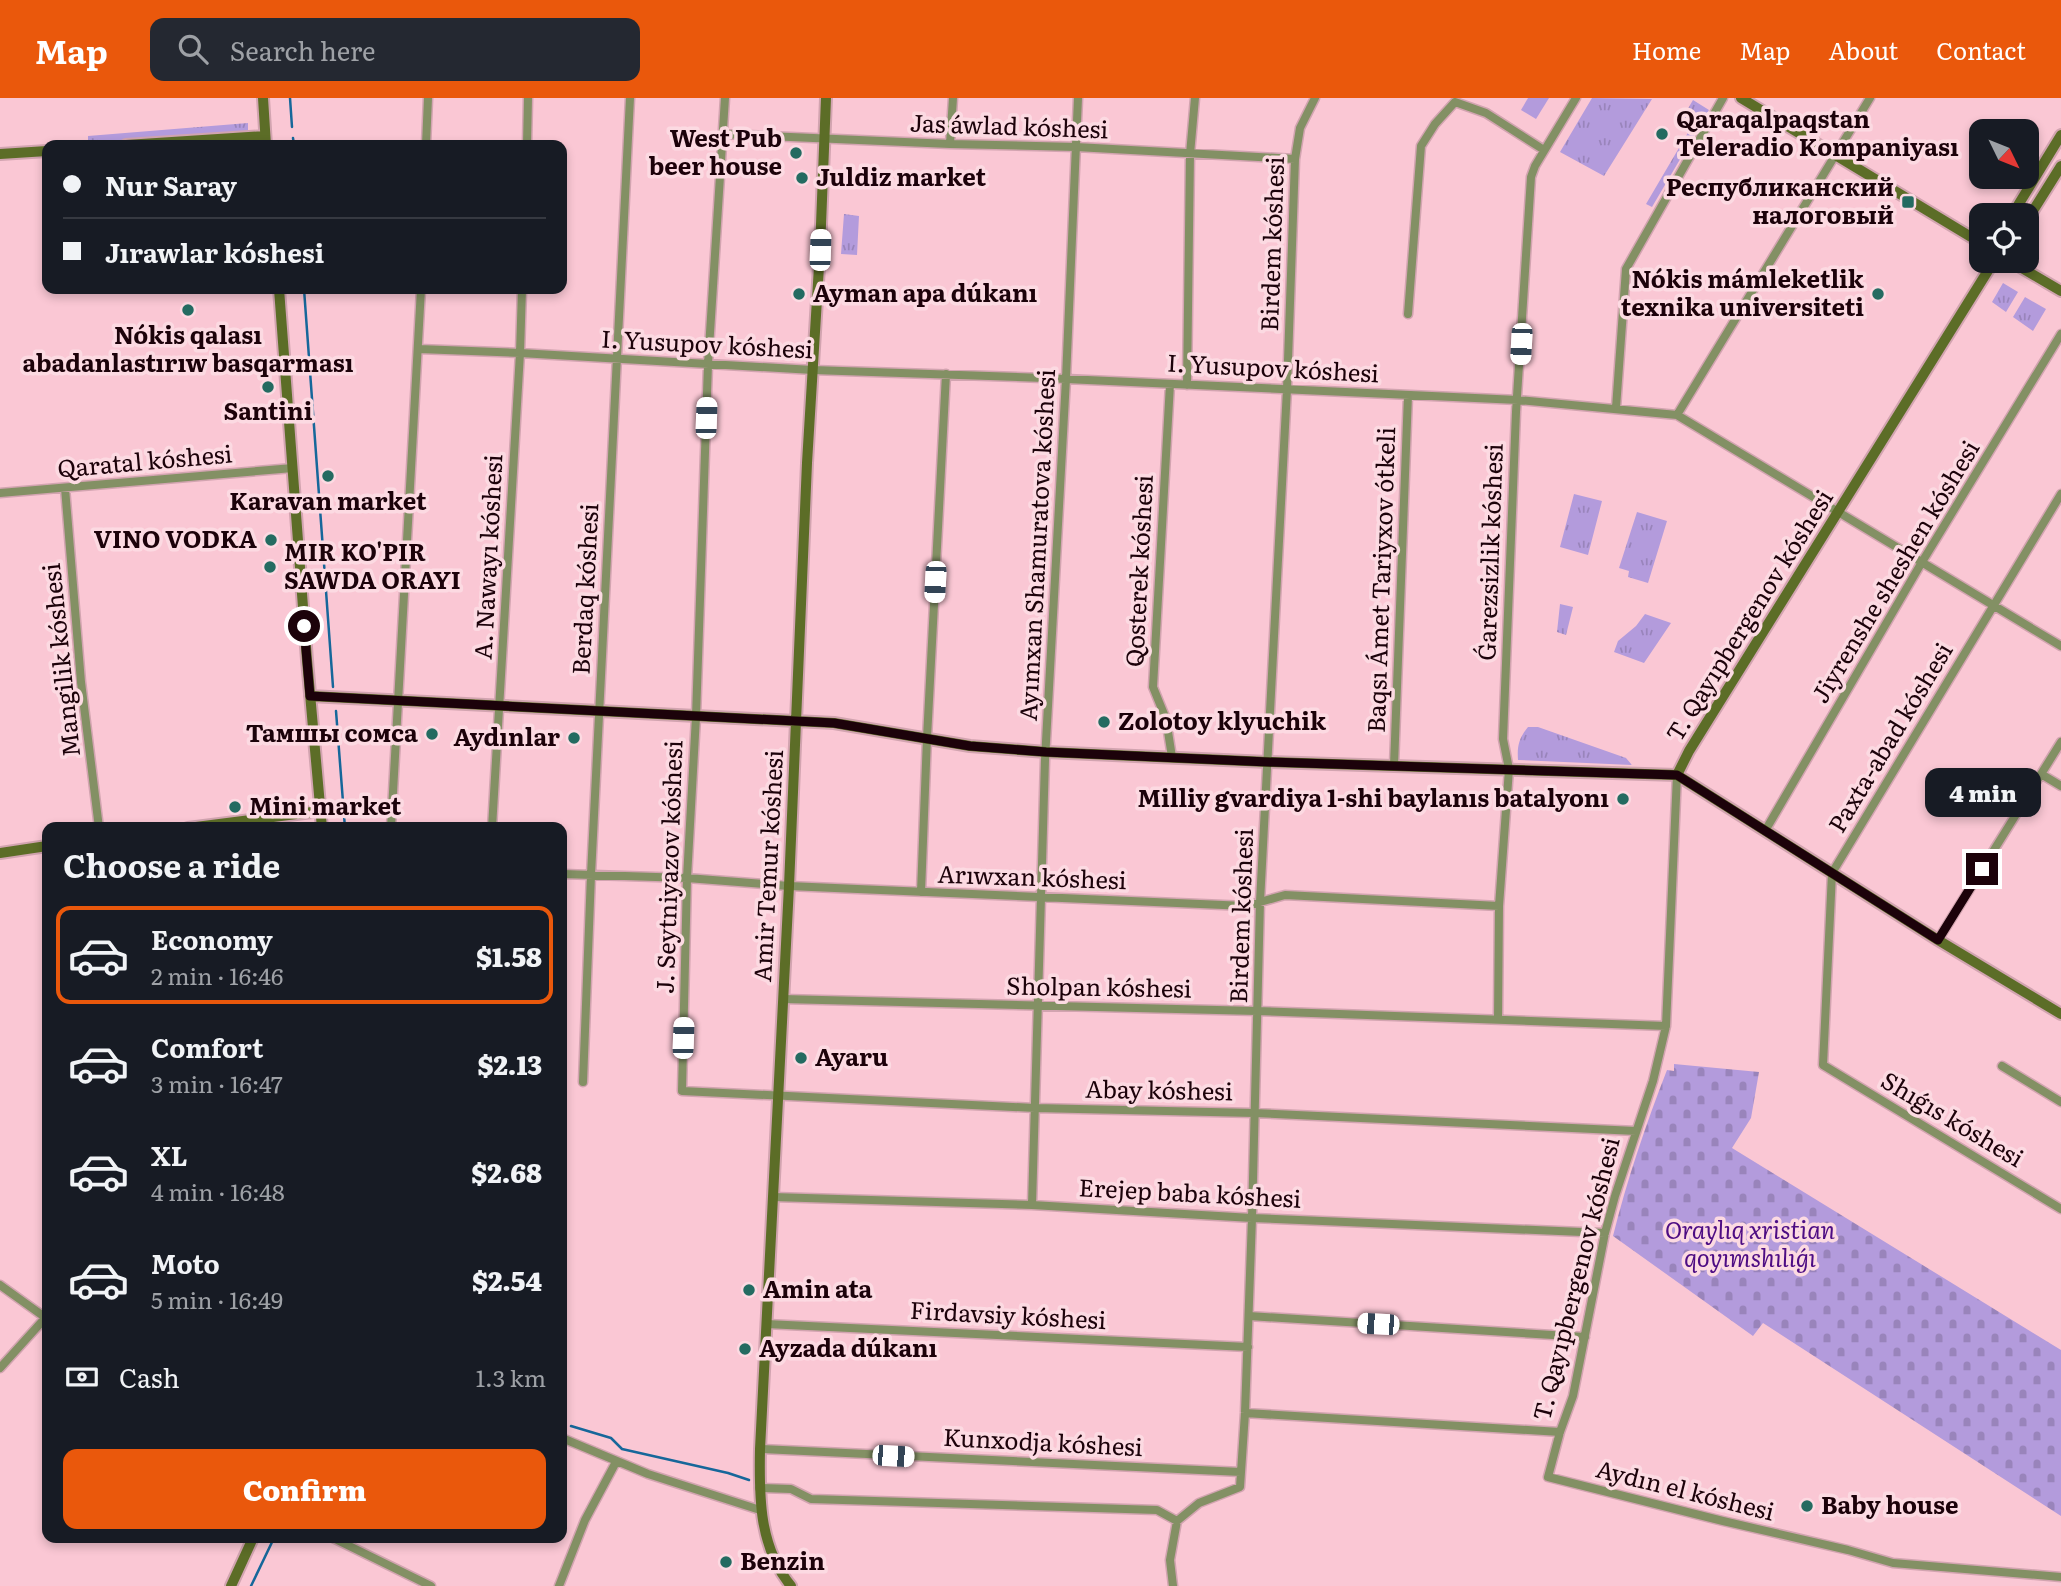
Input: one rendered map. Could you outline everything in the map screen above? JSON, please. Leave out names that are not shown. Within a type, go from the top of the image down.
[{"type":"street","points":[[263,98],[266,140]]},
{"type":"street","points":[[426,140],[428,98]]},
{"type":"street","points":[[527,140],[528,98]]},
{"type":"street","name":"Berdaq kóshesi","points":[[583,1082],[630,98]]},
{"type":"street","name":"J. Seytniyazov kóshesi","points":[[682,1091],[687,878],[696,717],[708,364],[725,98]]},
{"type":"street","name":"Amir Temur kóshesi","points":[[787,1584],[765,1534],[759,1488],[826,98]]},
{"type":"street","points":[[950,145],[953,98]]},
{"type":"street","name":"Ayımxan Shamuratova kóshesi","points":[[1032,1205],[1046,752],[1078,98]]},
{"type":"street","points":[[1187,385],[1190,154],[1195,98]]},
{"type":"street","name":"Birdem kóshesi","points":[[1177,1521],[1199,1503],[1240,1487],[1248,1347],[1259,902],[1287,389],[1295,159],[1300,128],[1315,98]]},
{"type":"street","name":"Ǵarezsizlik kóshesi","points":[[1497,1019],[1499,906],[1509,769],[1503,739],[1531,177],[1576,98]]},
{"type":"street","points":[[1616,408],[1626,269],[1723,98]]},
{"type":"street","points":[[1741,98],[1969,236]]},
{"type":"street","points":[[1677,415],[1870,98]]},
{"type":"street","points":[[1408,314],[1421,146],[1435,124],[1455,102],[1486,113],[1544,150]]},
{"type":"street","name":"Jas áwlad kóshesi","points":[[722,134],[950,145],[1076,147],[1295,159]]},
{"type":"street","points":[[2019,203],[2061,135]]},
{"type":"street","points":[[0,154],[42,151]]},
{"type":"street","points":[[2038,203],[2061,166]]},
{"type":"street","name":"T. Qayıpbergenov kóshesi","points":[[1548,1477],[1573,1396],[1605,1233],[1653,1081],[1666,1026],[1677,775],[1689,751],[1987,273]]},
{"type":"street","points":[[2030,273],[2061,291]]},
{"type":"street","points":[[279,294],[321,822]]},
{"type":"street","points":[[391,822],[421,294]]},
{"type":"street","name":"A. Nawayı kóshesi","points":[[492,822],[522,294]]},
{"type":"street","name":"Jiyrenshe sheshen kóshesi","points":[[1765,831],[1922,562],[2061,334]]},
{"type":"street","name":"I. Yusupov kóshesi","points":[[419,349],[813,370],[1518,400],[1677,415],[2061,646]]},
{"type":"street","points":[[921,892],[946,374]]},
{"type":"street","name":"Qosterek kóshesi","points":[[1170,384],[1153,687],[1166,719],[1172,757]]},
{"type":"street","name":"Baqsı Ámet Tariyxov ótkeli","points":[[1394,766],[1408,395]]},
{"type":"street","name":"Qaratal kóshesi","points":[[0,493],[293,468]]},
{"type":"street","name":"Mangilik kóshesi","points":[[65,488],[81,682],[98,822]]},
{"type":"street","name":"Paxta-abad kóshesi","points":[[1823,1065],[1832,873],[2061,494]]},
{"type":"street","points":[[310,696],[834,723],[970,746],[1046,752],[1677,775],[1938,940],[2061,1014]]},
{"type":"street","points":[[1938,940],[2061,742]]},
{"type":"street","points":[[2041,774],[2061,786]]},
{"type":"street","points":[[235,822],[320,811]]},
{"type":"street","points":[[0,853],[42,847]]},
{"type":"street","name":"Arıwxan kóshesi","points":[[567,874],[1246,906],[1284,895],[1499,906]]},
{"type":"street","name":"Sholpan kóshesi","points":[[783,999],[1257,1011],[1666,1026]]},
{"type":"street","name":"Shıǵıs kóshesi","points":[[1823,1065],[2061,1209]]},
{"type":"street","points":[[2002,1066],[2061,1102]]},
{"type":"street","name":"Abay kóshesi","points":[[682,1091],[1035,1108],[1254,1113],[1636,1130]]},
{"type":"street","name":"Erejep baba kóshesi","points":[[773,1197],[1032,1205],[1252,1218],[1605,1233]]},
{"type":"street","points":[[0,1285],[42,1314]]},
{"type":"street","points":[[1249,1316],[1586,1337]]},
{"type":"street","points":[[0,1368],[42,1322]]},
{"type":"street","name":"Firdavsiy kóshesi","points":[[766,1324],[1248,1347]]},
{"type":"street","points":[[1245,1413],[1560,1432]]},
{"type":"street","points":[[567,1440],[616,1462],[760,1510]]},
{"type":"street","name":"Kunxodja kóshesi","points":[[760,1450],[1241,1472]]},
{"type":"street","points":[[559,1586],[585,1520],[616,1462]]},
{"type":"street","name":"Aydın el kóshesi","points":[[1548,1477],[1893,1563],[2061,1577]]},
{"type":"street","points":[[759,1488],[791,1489],[811,1499],[1157,1510],[1177,1521],[1170,1560],[1173,1586]]},
{"type":"street","points":[[231,1586],[251,1543]]},
{"type":"street","points":[[343,1543],[430,1586]]},
{"type":"green space","points":[[1528,98],[1549,98],[1536,119],[1521,110]]},
{"type":"green space","points":[[1592,98],[1652,99],[1604,176],[1560,152]]},
{"type":"green space","points":[[1693,100],[1709,110],[1652,207],[1646,204],[1693,124],[1683,117]]},
{"type":"green space","points":[[248,123],[248,131],[128,140],[88,140],[88,136]]},
{"type":"green space","points":[[844,214],[859,216],[857,255],[841,254]]},
{"type":"green space","points":[[2003,283],[2018,292],[2006,312],[1992,302]]},
{"type":"green space","points":[[2025,297],[2046,309],[2033,331],[2013,317]]},
{"type":"green space","points":[[1574,494],[1602,501],[1588,555],[1560,547]]},
{"type":"green space","points":[[1637,512],[1667,521],[1648,583],[1628,577],[1629,571],[1619,568]]},
{"type":"green space","points":[[1560,604],[1573,607],[1566,635],[1557,632]]},
{"type":"green space","points":[[1645,614],[1671,623],[1644,663],[1614,652],[1618,641],[1636,626]]},
{"type":"green space","points":[[1528,727],[1538,727],[1626,758],[1632,765],[1518,760],[1519,742]]},
{"type":"green space","name":"Oraylıq xristian qoyımshılıǵı","points":[[1674,1064],[1759,1072],[1751,1118],[1732,1148],[2061,1350],[2061,1516],[1763,1323],[1753,1336],[1613,1236],[1652,1111],[1667,1070],[1674,1071]]},
{"type":"waterway","points":[[290,98],[292,127]]},
{"type":"waterway","points":[[304,294],[333,687]]},
{"type":"waterway","points":[[336,711],[345,822]]},
{"type":"waterway","points":[[571,1426],[611,1438],[622,1449],[749,1480]]},
{"type":"waterway","points":[[251,1586],[272,1543]]},
{"type":"place","name":"Qaraqalpaqstan Teleradio Kompaniyası","points":[[1662,134]]},
{"type":"place","name":"West Pub beer house","points":[[796,153]]},
{"type":"place","name":"Juldiz market","points":[[802,178]]},
{"type":"place","name":"Республиканский налоговый","points":[[1908,202]]},
{"type":"place","name":"Ayman apa dúkanı","points":[[799,294]]},
{"type":"place","name":"Nókis mámleketlik texnika universiteti","points":[[1878,294]]},
{"type":"place","name":"Nókis qalası abadanlastırıw basqarması","points":[[188,310]]},
{"type":"place","name":"Santini","points":[[268,387]]},
{"type":"place","name":"Karavan market","points":[[328,476]]},
{"type":"place","name":"VINO VODKA","points":[[271,540]]},
{"type":"place","name":"MIR KO'PIR SAWDA ORAYI","points":[[270,567]]},
{"type":"place","name":"Zolotoy klyuchik","points":[[1104,722]]},
{"type":"place","name":"Тамшы сомса","points":[[432,734]]},
{"type":"place","name":"Aydınlar","points":[[574,738]]},
{"type":"place","name":"Milliy gvardiya 1-shi baylanıs batalyonı","points":[[1623,799]]},
{"type":"place","name":"Mini market","points":[[235,807]]},
{"type":"place","name":"Ayaru","points":[[801,1058]]},
{"type":"place","name":"Amin ata","points":[[749,1290]]},
{"type":"place","name":"Ayzada dúkanı","points":[[745,1349]]},
{"type":"place","name":"Baby house","points":[[1807,1506]]},
{"type":"place","name":"Benzin","points":[[726,1562]]},
{"type":"route","points":[[304,626],[310,696],[834,723],[970,746],[1046,752],[1677,775],[1938,940],[1982,869]]}]
